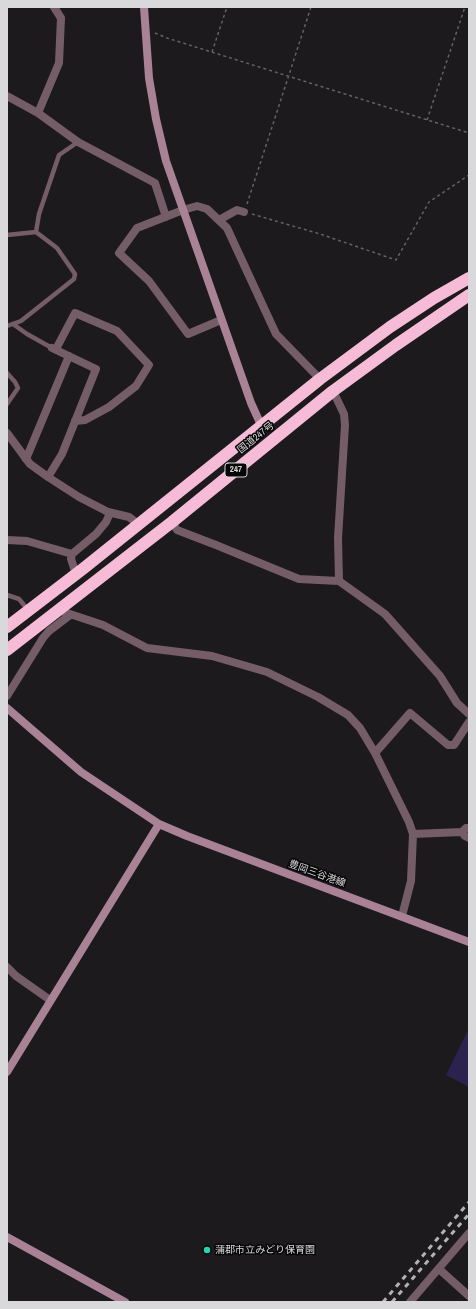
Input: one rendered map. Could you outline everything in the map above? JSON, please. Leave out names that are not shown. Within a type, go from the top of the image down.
[{"type":"highway","name":"国道247号","points":[[7,627],[76,574],[320,379],[390,327],[434,298],[469,278]]},
{"type":"highway","name":"国道247号","points":[[7,650],[172,522],[333,391],[396,345],[469,295]]},
{"type":"main road","points":[[144,7],[149,78],[156,119],[166,161],[221,320],[251,403],[261,425]]},
{"type":"main road","name":"豊岡三谷港線","points":[[7,708],[81,772],[159,824],[187,836],[469,942]]},
{"type":"main road","points":[[7,1072],[159,824]]},
{"type":"main road","points":[[7,1237],[125,1302]]},
{"type":"street","points":[[38,113],[58,63],[61,18],[54,7]]},
{"type":"street","points":[[7,96],[38,113],[78,142],[155,183],[166,217]]},
{"type":"street","points":[[221,320],[188,334],[149,281],[119,253],[137,228],[197,206],[206,209],[227,228],[276,334],[320,379]]},
{"type":"street","points":[[219,220],[237,210],[244,212]]},
{"type":"street","points":[[48,476],[62,454],[96,369],[54,348],[75,313],[117,331],[149,365],[136,386],[109,407],[85,420],[76,421]]},
{"type":"street","points":[[26,459],[69,356]]},
{"type":"street","points":[[333,391],[344,414],[345,425],[338,538],[339,581]]},
{"type":"street","points":[[7,433],[30,464],[79,497],[110,513],[129,517],[138,524]]},
{"type":"street","points":[[76,574],[71,559],[72,554],[96,534],[106,522],[110,513]]},
{"type":"street","points":[[172,522],[177,530],[299,579],[339,581],[385,614],[440,676],[457,703],[469,714]]},
{"type":"street","points":[[7,540],[27,541],[72,554]]},
{"type":"street","points":[[58,610],[103,625],[147,648],[212,656],[267,672],[318,697],[348,715],[360,728],[375,753],[409,822],[413,834],[411,881],[402,916]]},
{"type":"street","points":[[7,696],[49,631],[70,615]]},
{"type":"street","points":[[375,753],[410,713],[448,745],[454,746],[469,722]]},
{"type":"street","points":[[413,834],[466,830],[465,836],[469,838]]},
{"type":"street","points":[[7,967],[16,976],[50,1000]]},
{"type":"street","points":[[410,1302],[469,1233]]},
{"type":"street","points":[[439,1269],[469,1296]]},
{"type":"lane","points":[[36,232],[39,214],[59,155],[78,142]]},
{"type":"lane","points":[[7,235],[36,232],[57,248],[75,274],[74,279],[21,320],[7,326]]},
{"type":"lane","points":[[13,324],[27,334],[54,348]]},
{"type":"lane","points":[[7,373],[18,388],[7,404]]},
{"type":"lane","points":[[7,595],[19,599],[28,610]]},
{"type":"path","points":[[212,52],[227,7]]},
{"type":"path","points":[[311,7],[244,212],[320,234],[396,260],[428,202],[469,175]]},
{"type":"path","points":[[427,120],[466,7]]},
{"type":"path","points":[[145,28],[167,38],[469,133]]},
{"type":"building","points":[[469,1028],[469,1087],[446,1075]]},
{"type":"railway","points":[[383,1302],[469,1202]]},
{"type":"railway","points":[[392,1302],[469,1214]]},
{"type":"place","name":"蒲郡市立みどり保育園","points":[[207,1250]]}]
